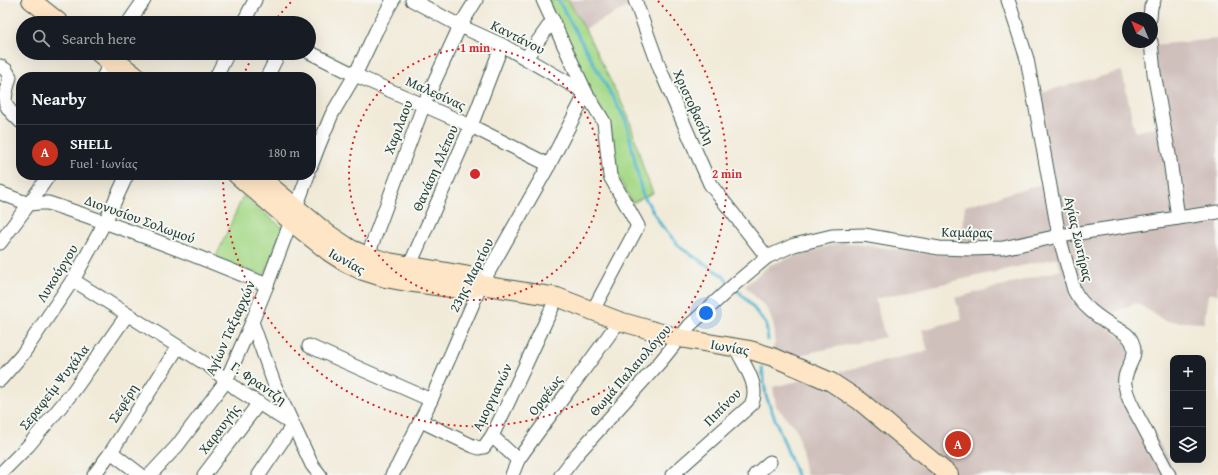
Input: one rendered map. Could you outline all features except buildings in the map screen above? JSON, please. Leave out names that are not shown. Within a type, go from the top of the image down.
[{"type":"main road","points":[[32,0],[51,16]]},
{"type":"main road","points":[[108,63],[123,66],[131,72]]},
{"type":"main road","name":"Ιωνίας","points":[[244,180],[294,214],[351,249],[365,264],[389,262],[408,274],[470,276],[481,285],[557,297],[592,312],[679,338],[743,349],[773,358],[831,382],[860,401],[949,475]]},
{"type":"main road","name":"Ιωνίας","points":[[262,180],[294,214]]},
{"type":"street","points":[[247,16],[255,0]]},
{"type":"street","points":[[316,152],[332,114],[393,0]]},
{"type":"street","name":"Καντάνου","points":[[412,0],[460,26],[502,45],[586,93]]},
{"type":"street","name":"Χαριλαου","points":[[365,264],[424,104],[460,26],[476,0]]},
{"type":"street","points":[[543,0],[586,93],[604,122],[610,176],[638,226],[592,312]]},
{"type":"street","name":"Χριστοβασίλη","points":[[635,0],[660,69],[710,184],[767,257]]},
{"type":"street","name":"Αγίας Σωτήρας","points":[[1008,0],[1027,59],[1059,236],[1074,290],[1078,298],[1086,306],[1128,336],[1133,342],[1134,358],[1125,374],[1125,384],[1128,398],[1169,475]]},
{"type":"street","points":[[1151,12],[1154,0]]},
{"type":"street","points":[[132,16],[138,3]]},
{"type":"street","points":[[526,58],[552,20]]},
{"type":"street","name":"Θανάση Αλέπου","points":[[408,274],[471,126],[502,45]]},
{"type":"street","points":[[1152,48],[1154,73],[1170,160],[1178,218]]},
{"type":"street","name":"Μαλεσίνας","points":[[316,56],[354,75],[424,104],[471,126],[549,165]]},
{"type":"street","points":[[218,72],[224,60]]},
{"type":"street","points":[[270,72],[276,60]]},
{"type":"street","points":[[0,66],[6,70],[10,77],[4,98],[5,104],[16,117]]},
{"type":"street","name":"23ης Μαρτίου","points":[[392,475],[431,400],[481,285],[549,165],[586,93]]},
{"type":"street","points":[[0,243],[46,180]]},
{"type":"street","name":"Λυκούργου","points":[[0,380],[22,355],[73,280],[105,222],[125,180]]},
{"type":"street","name":"Αγίων Ταξιαρχών","points":[[150,475],[177,446],[226,381],[267,285],[306,180]]},
{"type":"street","name":"Διονυσίου Σολωμού","points":[[0,193],[29,204],[48,203],[105,222],[267,285]]},
{"type":"street","name":"Καμάρας","points":[[732,286],[767,257],[794,245],[832,236],[864,235],[939,248],[1003,248],[1059,236],[1218,212]]},
{"type":"street","name":"Γ. Φραντζη","points":[[73,280],[209,366],[226,381],[293,425]]},
{"type":"street","name":"Θωμά Παλαιολόγου","points":[[561,475],[578,453],[661,361],[690,325],[732,286]]},
{"type":"street","name":"Αμοργιανών","points":[[421,421],[479,448],[484,447],[492,436],[557,297]]},
{"type":"street","name":"Σεραφείμ Ψυχάλα","points":[[0,474],[28,446],[72,393],[127,315]]},
{"type":"street","name":"Ορφέως","points":[[512,475],[518,460],[619,321]]},
{"type":"street","points":[[252,322],[275,386],[312,472]]},
{"type":"street","points":[[309,346],[431,400]]},
{"type":"street","name":"Σεφέρη","points":[[94,475],[111,452],[178,347]]},
{"type":"street","name":"Πιπίνου","points":[[672,475],[751,405],[754,398],[754,390],[743,349]]},
{"type":"street","name":"Χαραυγής","points":[[204,475],[259,403]]},
{"type":"street","points":[[259,475],[293,425]]},
{"type":"street","points":[[492,436],[518,460]]},
{"type":"street","points":[[111,452],[141,475]]},
{"type":"street","points":[[755,475],[770,462]]},
{"type":"shaded area","points":[[568,0],[641,0],[641,1],[585,29]]},
{"type":"shaded area","points":[[1218,39],[1218,294],[1208,294],[1204,323],[1165,321],[1137,303],[1095,320],[1132,344],[1123,370],[1176,475],[806,475],[797,430],[776,406],[773,387],[928,351],[922,330],[962,319],[955,298],[1061,270],[1057,258],[875,299],[885,337],[769,361],[775,342],[774,326],[768,310],[745,286],[770,265],[841,242],[930,254],[959,255],[965,206],[1049,182],[1034,94],[1122,71],[1135,132],[1160,126],[1151,48],[1158,48],[1158,44]]},
{"type":"green space","points":[[547,0],[568,0],[585,29],[629,118],[644,170],[653,193],[632,203],[616,171],[610,124],[587,85]]},
{"type":"green space","points":[[243,196],[283,228],[264,276],[215,259]]},
{"type":"waterway","points":[[558,0],[626,121],[642,193],[661,225],[681,248],[722,275],[731,284]]},
{"type":"waterway","points":[[735,288],[748,301],[766,324],[768,340]]},
{"type":"waterway","points":[[762,368],[766,396],[797,475]]},
{"type":"place","name":"SHELL","points":[[958,444]]}]
